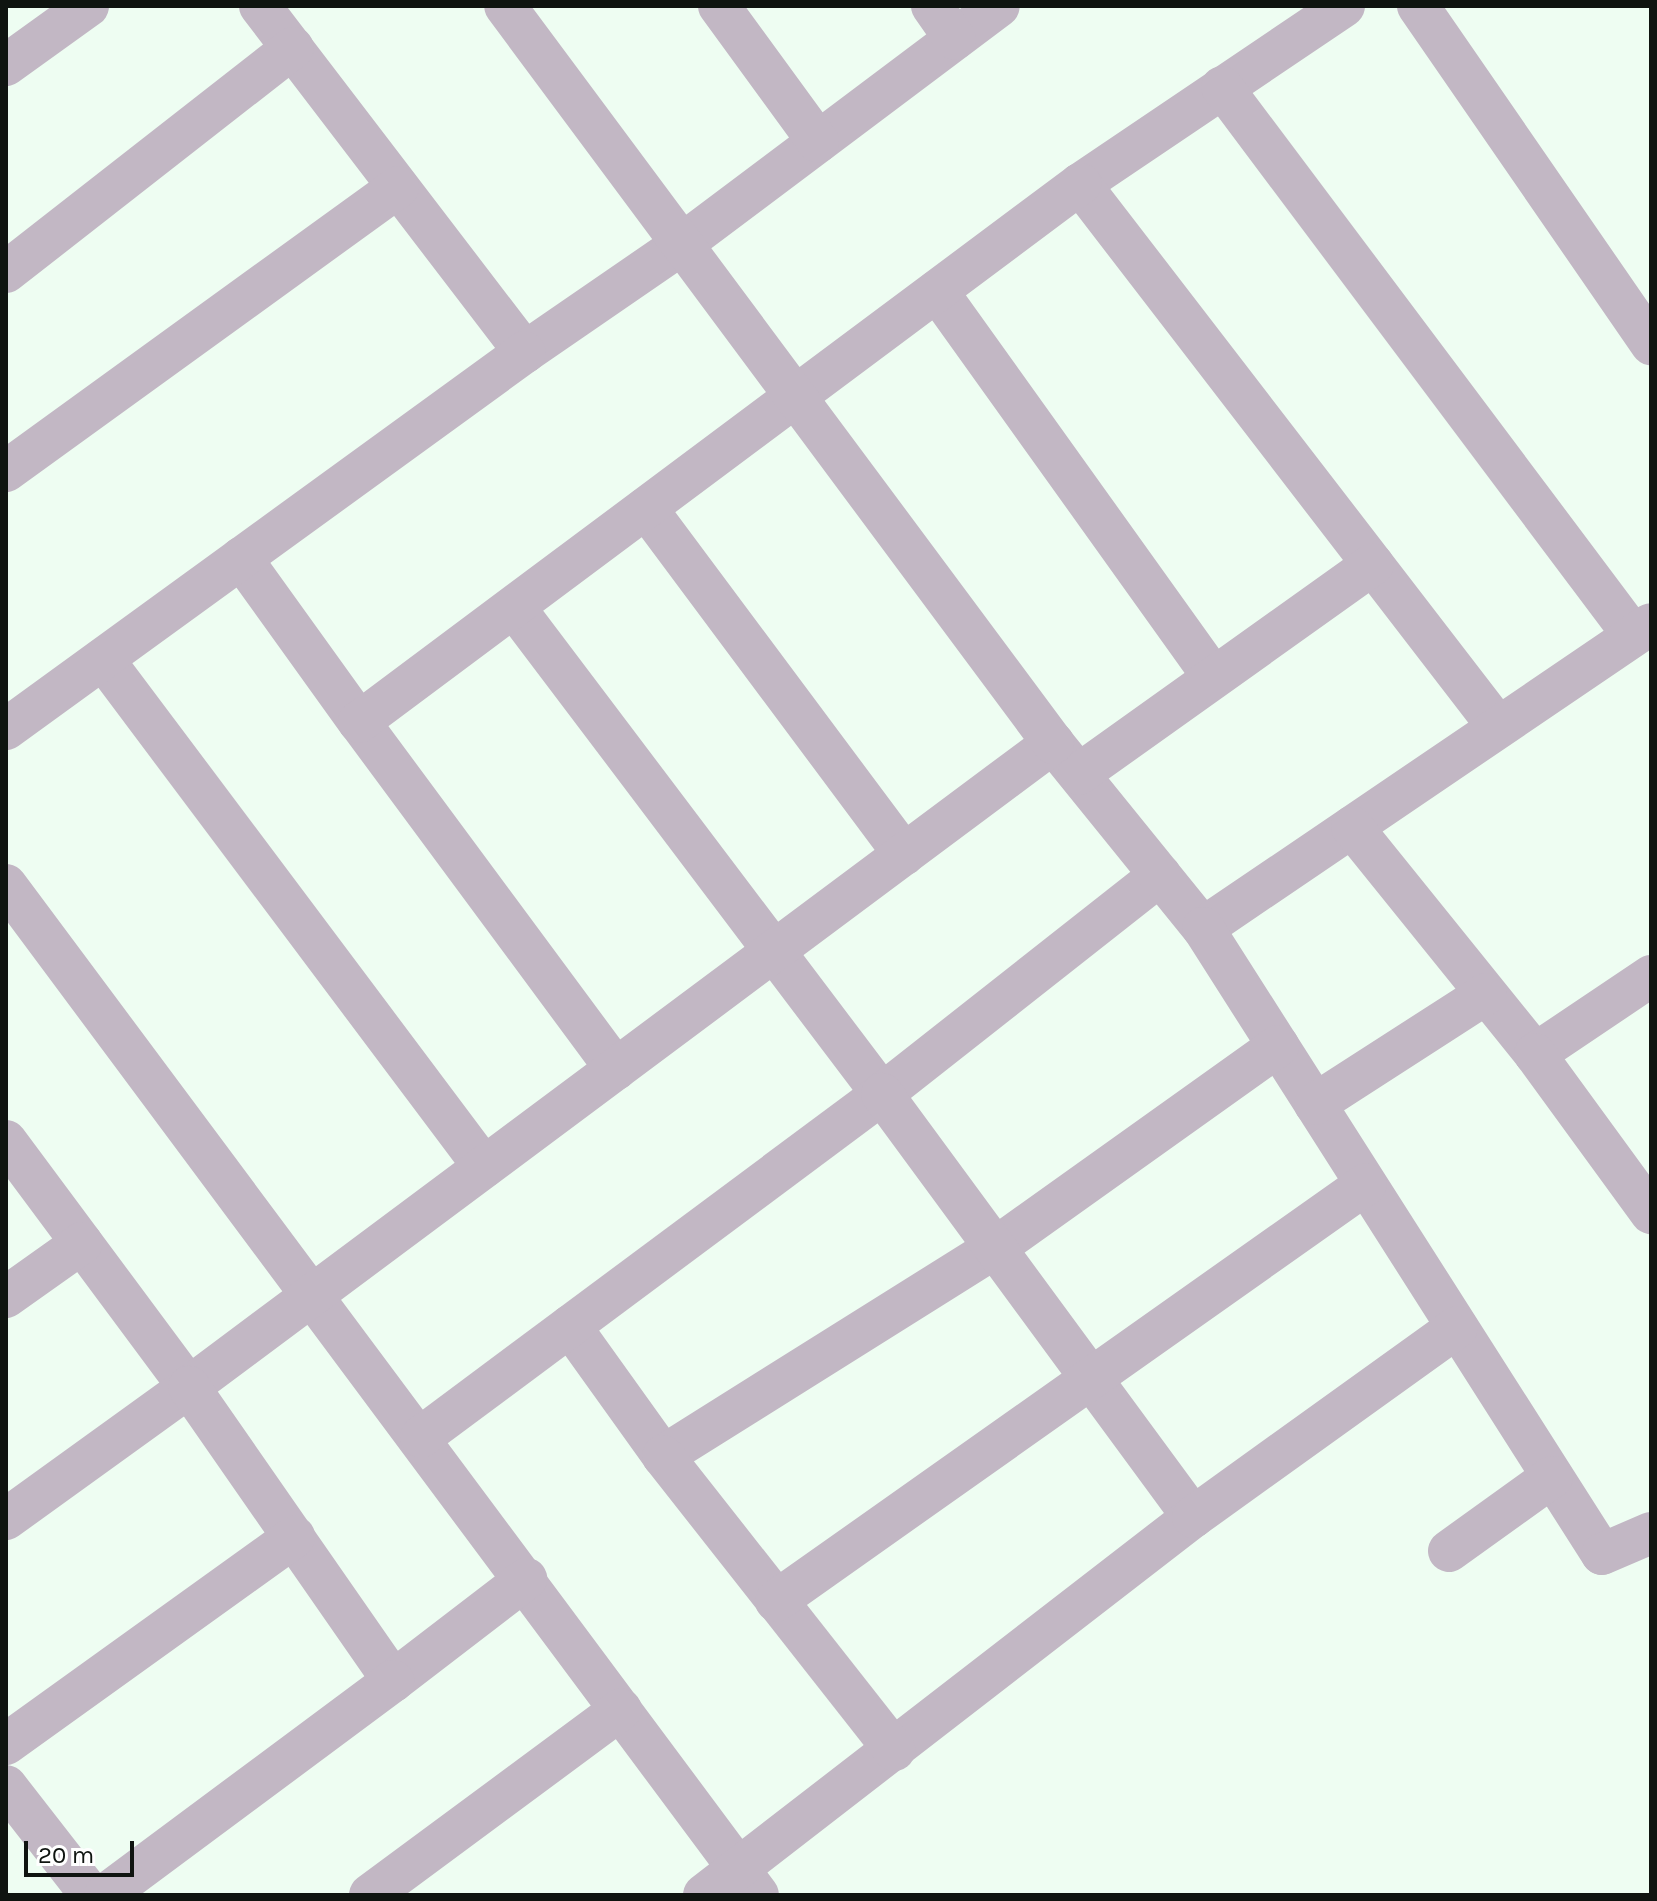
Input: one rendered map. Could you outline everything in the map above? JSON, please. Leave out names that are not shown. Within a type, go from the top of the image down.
[{"type":"street","points":[[6,65],[88,6]]},
{"type":"street","points":[[260,6],[525,352]]},
{"type":"street","points":[[505,6],[1066,759],[1203,928],[1602,1554],[1651,1533]]},
{"type":"street","points":[[719,6],[818,142]]},
{"type":"street","points":[[6,729],[525,352],[682,244],[818,142],[944,22],[999,6]]},
{"type":"street","points":[[359,722],[1080,184],[1344,6]]},
{"type":"street","points":[[1418,6],[1651,344]]},
{"type":"street","points":[[6,272],[293,48]]},
{"type":"street","points":[[1203,928],[1642,630],[1222,87]]},
{"type":"street","points":[[1080,184],[1498,727]]},
{"type":"street","points":[[6,471],[398,187]]},
{"type":"street","points":[[937,291],[1213,676]]},
{"type":"street","points":[[646,508],[904,854]]},
{"type":"street","points":[[241,558],[616,1069]]},
{"type":"street","points":[[6,1519],[316,1293],[904,854],[1213,676],[1373,564]]},
{"type":"street","points":[[514,607],[771,953],[882,1094],[1193,1517]]},
{"type":"street","points":[[103,659],[484,1167]]},
{"type":"street","points":[[1352,827],[1535,1054],[1651,1213]]},
{"type":"street","points":[[421,1437],[882,1094],[1160,875]]},
{"type":"street","points":[[6,885],[316,1293],[749,1882]]},
{"type":"street","points":[[1535,1054],[1651,976]]},
{"type":"street","points":[[1315,1104],[1486,994]]},
{"type":"street","points":[[663,1456],[995,1248],[1278,1046]]},
{"type":"street","points":[[6,1141],[189,1387],[393,1681]]},
{"type":"street","points":[[776,1601],[1089,1376],[1366,1184]]},
{"type":"street","points":[[6,1297],[82,1243]]},
{"type":"street","points":[[570,1326],[663,1456],[894,1750]]},
{"type":"street","points":[[704,1895],[749,1882],[894,1750],[1193,1517],[1457,1327]]},
{"type":"street","points":[[1449,1551],[1552,1477]]},
{"type":"street","points":[[8,1743],[294,1537]]},
{"type":"street","points":[[105,1895],[526,1579]]},
{"type":"street","points":[[370,1895],[621,1709]]},
{"type":"street","points":[[6,1786],[91,1895]]}]
